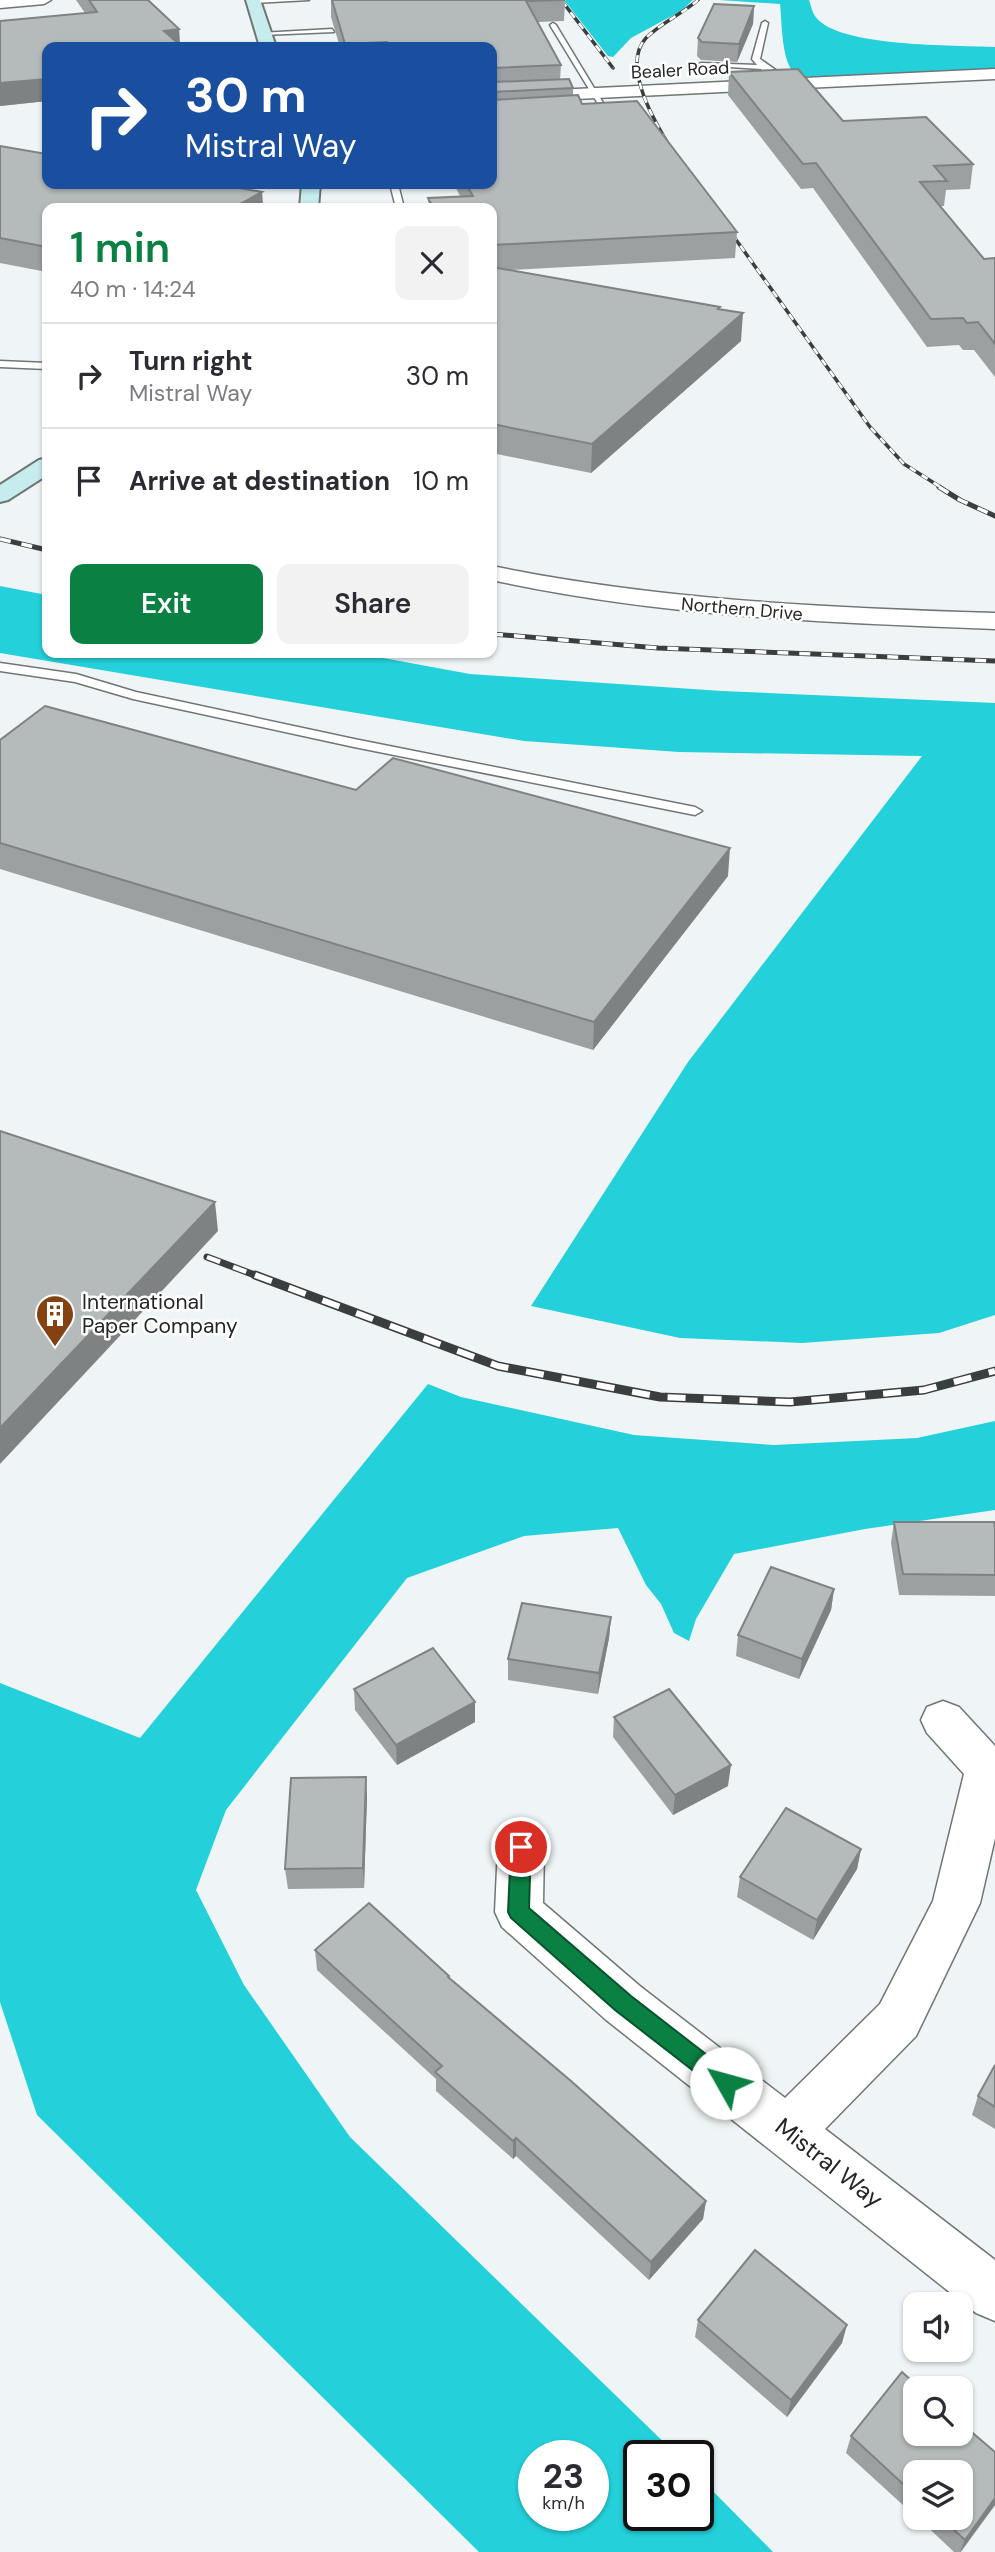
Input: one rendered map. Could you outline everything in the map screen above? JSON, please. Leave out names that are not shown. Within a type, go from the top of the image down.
[{"type":"street","points":[[0,4],[44,0]]},
{"type":"street","points":[[253,1],[265,40]]},
{"type":"street","name":"Bealer Road","points":[[497,98],[995,74]]},
{"type":"street","points":[[977,75],[995,91]]},
{"type":"street","points":[[0,495],[42,471]]},
{"type":"street","name":"Northern Drive","points":[[497,574],[625,597],[712,608],[995,621]]},
{"type":"street","points":[[788,2131],[898,2020],[956,1903],[988,1769],[943,1720]]},
{"type":"street","name":"Mistral Way","points":[[521,1847],[519,1912],[623,2003],[995,2294]]},
{"type":"lane","points":[[253,1],[306,0]]},
{"type":"lane","points":[[765,23],[755,60],[790,84]]},
{"type":"lane","points":[[553,25],[608,114],[595,114]]},
{"type":"lane","points":[[265,40],[332,30]]},
{"type":"lane","points":[[701,65],[763,67]]},
{"type":"lane","points":[[0,364],[42,366]]},
{"type":"lane","points":[[0,667],[76,678],[133,695],[354,743],[695,811]]},
{"type":"shaded area","points":[[564,0],[693,0],[681,11],[631,38],[613,57],[608,56]]},
{"type":"shaded area","points":[[719,0],[809,0],[815,16],[827,26],[847,34],[899,43],[995,47],[995,69],[802,76],[796,74],[787,62],[780,4]]},
{"type":"shaded area","points":[[0,586],[42,594],[42,658],[383,658],[470,674],[722,691],[995,703],[995,1315],[939,1333],[802,1343],[680,1338],[531,1306],[688,1062],[922,756],[679,752],[524,741],[0,653]]},
{"type":"shaded area","points":[[428,1384],[461,1397],[634,1435],[774,1445],[917,1438],[995,1421],[995,1510],[865,1529],[734,1554],[696,1619],[689,1641],[674,1633],[661,1604],[646,1585],[618,1528],[524,1536],[407,1578],[226,1810],[196,1890],[244,1985],[350,2137],[662,2440],[623,2440],[623,2531],[714,2531],[714,2492],[773,2552],[479,2552],[37,2115],[0,2002],[0,1683],[140,1738]]},
{"type":"building","points":[[89,0],[148,0],[179,29],[164,31],[176,42],[42,42],[42,79],[0,83],[0,21],[97,12]]},
{"type":"building","points":[[332,0],[565,0],[526,1],[561,65],[497,68],[497,42],[344,42]]},
{"type":"building","points":[[714,4],[754,6],[739,44],[702,42],[698,38]]},
{"type":"building","points":[[798,69],[843,121],[926,117],[973,164],[934,166],[947,181],[920,182],[984,259],[995,258],[995,344],[978,322],[967,323],[963,318],[931,319],[816,163],[803,164],[729,72]]},
{"type":"building","points":[[569,79],[573,88],[497,92],[497,82]]},
{"type":"building","points":[[578,95],[582,104],[637,101],[737,232],[497,245],[497,203],[430,203],[428,198],[473,196],[469,189],[497,189],[497,100]]},
{"type":"building","points":[[0,146],[42,153],[42,189],[245,189],[262,192],[242,203],[42,203],[42,246],[0,238]]},
{"type":"building","points":[[497,268],[743,313],[592,444],[497,425]]},
{"type":"building","points":[[45,706],[356,790],[393,758],[730,848],[594,1022],[0,843],[0,740]]},
{"type":"building","name":"International Paper Company","points":[[0,1131],[215,1202],[0,1428]]},
{"type":"building","points":[[894,1522],[994,1522],[995,1575],[903,1574]]},
{"type":"building","points":[[771,1567],[834,1589],[802,1659],[738,1635]]},
{"type":"building","points":[[522,1603],[611,1617],[599,1673],[508,1659]]},
{"type":"building","points":[[433,1648],[475,1702],[396,1745],[354,1689]]},
{"type":"building","points":[[669,1689],[731,1765],[675,1795],[614,1717]]},
{"type":"building","points":[[366,1777],[363,1868],[285,1869],[291,1778]]},
{"type":"building","points":[[786,1808],[861,1849],[817,1920],[740,1877]]},
{"type":"building","points":[[369,1903],[448,1977],[571,2081],[706,2201],[651,2262],[516,2138],[513,2141],[435,2072],[442,2066],[315,1950]]},
{"type":"building","points":[[995,2065],[995,2107],[978,2096]]},
{"type":"building","points":[[755,2250],[847,2325],[791,2400],[698,2320]]},
{"type":"building","points":[[902,2372],[906,2376],[903,2376],[903,2446],[973,2446],[973,2433],[995,2452],[995,2498],[973,2529],[973,2460],[903,2460],[903,2484],[851,2436]]},
{"type":"building","points":[[954,2530],[972,2530],[965,2540]]},
{"type":"railway","points":[[673,152],[644,96],[637,64],[639,50],[646,38],[698,0]]},
{"type":"railway","points":[[562,1],[613,68]]},
{"type":"railway","points":[[724,223],[870,427],[904,464],[942,488]]},
{"type":"railway","points":[[939,487],[995,516]]},
{"type":"railway","points":[[0,539],[42,549]]},
{"type":"railway","points":[[497,634],[658,648],[995,661]]},
{"type":"railway","points":[[207,1257],[260,1277]]},
{"type":"railway","points":[[255,1275],[498,1366],[660,1397],[790,1402],[924,1390],[995,1371]]},
{"type":"place","name":"International Paper Company","points":[[55,1348]]},
{"type":"route","points":[[521,1847],[519,1912],[623,2003],[726,2083]]}]
